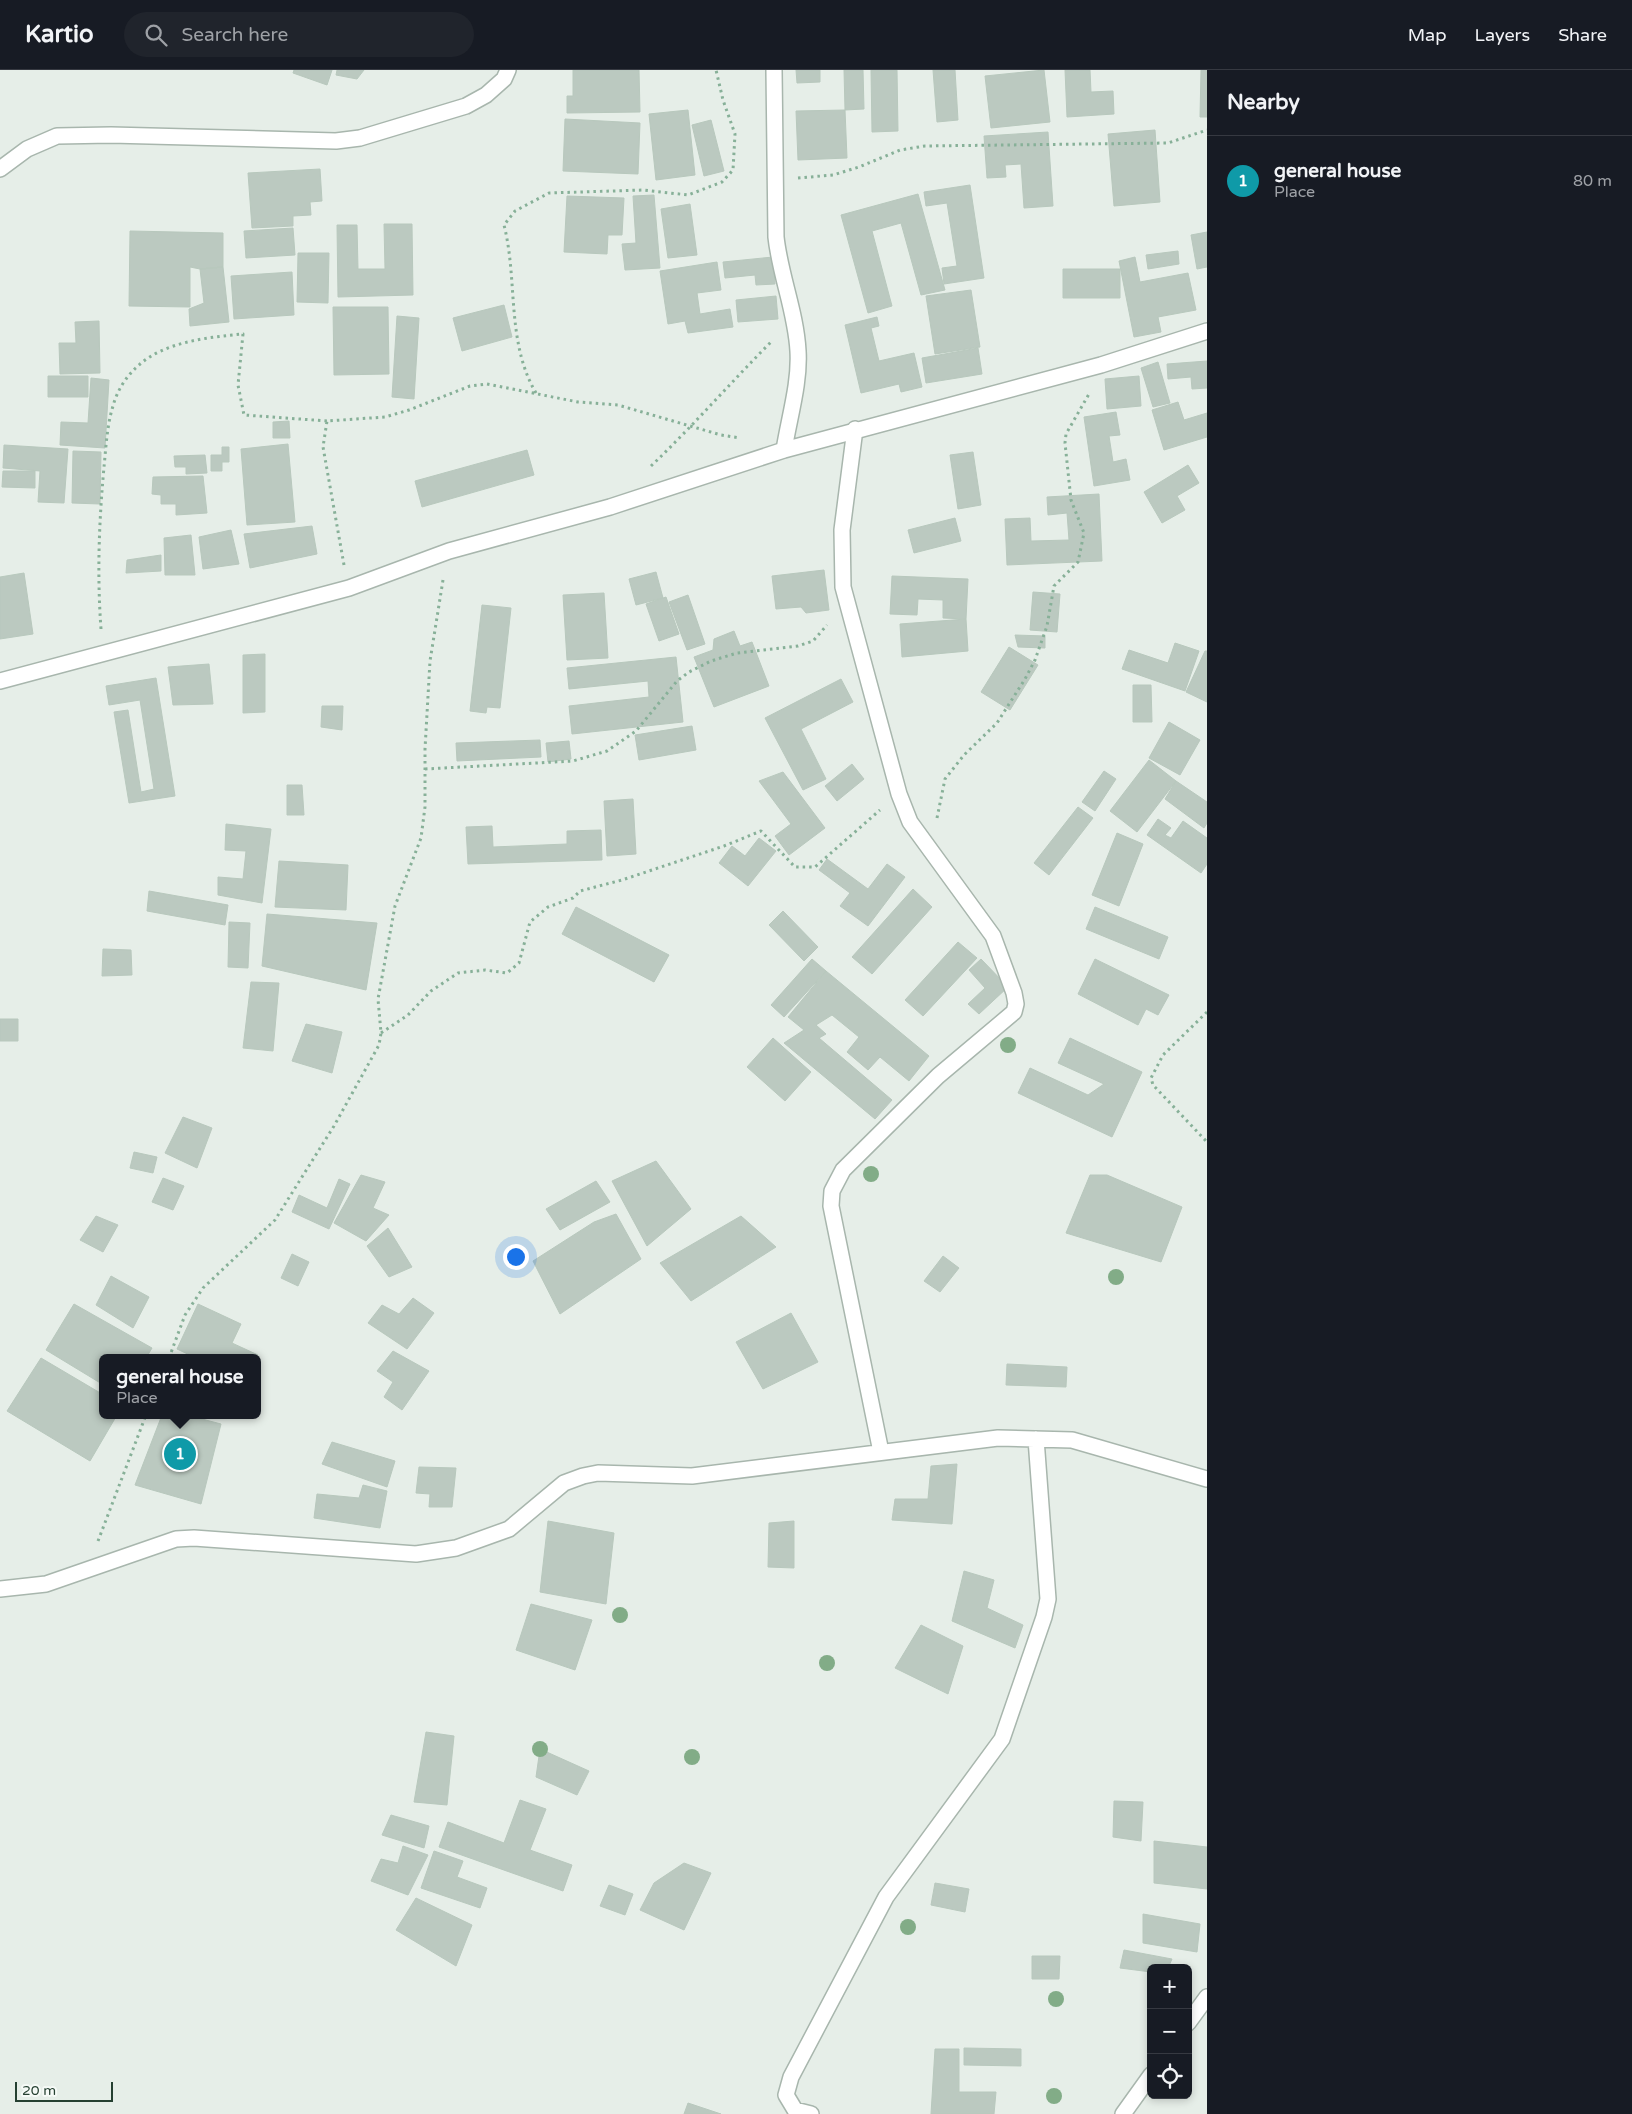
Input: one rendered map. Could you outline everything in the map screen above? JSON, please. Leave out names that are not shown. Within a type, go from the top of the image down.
[{"type":"street","points":[[0,170],[27,149],[57,136],[111,135],[336,141],[360,138],[466,106],[486,95],[504,79],[508,70]]},
{"type":"street","points":[[774,70],[778,259],[798,351],[798,369],[784,450]]},
{"type":"street","points":[[0,681],[349,588],[449,551],[610,507],[784,450],[1101,364],[1207,331]]},
{"type":"street","points":[[856,429],[842,530],[842,587],[899,794],[910,822],[993,936],[1016,1004],[1014,1012],[938,1076],[842,1170],[832,1191],[831,1206],[881,1452]]},
{"type":"street","points":[[0,1589],[46,1584],[176,1539],[194,1538],[416,1554],[440,1552],[509,1529],[564,1483],[598,1473],[692,1476],[998,1438],[1072,1440],[1207,1478]]},
{"type":"street","points":[[811,2114],[795,2110],[786,2095],[791,2077],[886,1897],[1002,1739],[1044,1617],[1048,1599],[1036,1439]]},
{"type":"street","points":[[1192,2018],[1207,1997]]},
{"type":"street","points":[[1122,2114],[1147,2080]]},
{"type":"path","points":[[536,394],[526,376],[519,349],[512,301],[510,246],[504,225],[515,211],[549,193],[644,190],[688,195],[722,182],[733,170],[735,134],[723,100],[716,70]]},
{"type":"path","points":[[775,179],[833,175],[859,167],[900,150],[925,146],[1160,143],[1200,134],[1207,130]]},
{"type":"path","points":[[692,427],[792,317]]},
{"type":"path","points":[[103,655],[98,587],[98,528],[112,407],[123,382],[140,364],[169,348],[216,337],[243,334],[238,386],[244,415],[326,421],[385,416],[480,384],[578,402],[618,405],[721,435],[744,438]]},
{"type":"path","points":[[931,850],[945,779],[964,754],[997,724],[1026,679],[1045,633],[1054,586],[1078,562],[1084,533],[1071,500],[1066,434],[1083,407],[1101,364]]},
{"type":"path","points":[[326,421],[323,446],[349,588]]},
{"type":"path","points":[[170,1354],[185,1315],[203,1288],[275,1220],[284,1207],[374,1054],[381,1033],[379,988],[395,906],[421,838],[425,806],[430,661],[449,551]]},
{"type":"path","points":[[425,769],[574,761],[607,751],[636,731],[677,681],[689,672],[711,661],[737,653],[798,646],[813,641],[828,624]]},
{"type":"path","points":[[381,1033],[408,1015],[431,991],[458,973],[485,970],[507,973],[519,963],[530,922],[548,907],[574,898],[580,891],[632,877],[724,846],[761,831],[795,866],[814,867],[899,794]]},
{"type":"path","points":[[1207,1012],[1163,1055],[1156,1064],[1151,1078],[1153,1084],[1207,1142]]},
{"type":"path","points":[[87,1569],[144,1419]]},
{"type":"building","points":[[294,70],[332,70],[327,85],[293,73]]},
{"type":"building","points":[[337,70],[364,70],[357,79],[336,75]]},
{"type":"building","points":[[573,70],[639,70],[640,112],[567,113],[567,96],[573,96]]},
{"type":"building","points":[[796,70],[820,70],[820,82],[797,83]]},
{"type":"building","points":[[844,70],[863,70],[864,109],[845,110]]},
{"type":"building","points":[[871,70],[897,70],[898,131],[872,132]]},
{"type":"building","points":[[933,70],[955,70],[958,120],[937,122]]},
{"type":"building","points":[[1044,70],[1050,122],[991,128],[985,76]]},
{"type":"building","points":[[1065,70],[1090,70],[1091,92],[1113,91],[1114,114],[1067,117]]},
{"type":"building","points":[[1201,70],[1207,70],[1207,117],[1200,117]]},
{"type":"building","points":[[688,110],[695,175],[656,180],[649,114]]},
{"type":"building","points":[[845,110],[847,158],[798,160],[796,111]]},
{"type":"building","points":[[565,119],[640,123],[638,174],[563,171]]},
{"type":"building","points":[[711,120],[724,171],[704,176],[692,125]]},
{"type":"building","points":[[1155,130],[1160,202],[1114,206],[1108,134]]},
{"type":"building","points":[[1048,132],[1053,206],[1024,208],[1021,164],[1005,165],[1006,177],[987,178],[984,136]]},
{"type":"building","points":[[320,169],[322,201],[310,202],[311,215],[293,216],[293,226],[252,228],[248,173]]},
{"type":"building","points":[[970,185],[984,278],[944,284],[942,268],[957,266],[947,203],[926,206],[924,192]]},
{"type":"building","points":[[918,194],[945,290],[921,295],[901,223],[872,231],[892,306],[868,313],[841,215]]},
{"type":"building","points":[[654,195],[660,268],[625,270],[622,244],[636,243],[633,196]]},
{"type":"building","points":[[567,196],[624,198],[622,235],[608,235],[607,254],[564,252]]},
{"type":"building","points":[[690,204],[697,255],[668,258],[661,209]]},
{"type":"building","points":[[384,224],[412,224],[413,295],[338,297],[337,225],[357,225],[358,269],[385,269]]},
{"type":"building","points":[[293,228],[295,255],[246,258],[244,231]]},
{"type":"building","points":[[130,231],[223,233],[223,267],[200,269],[190,267],[190,307],[129,306]]},
{"type":"building","points":[[1207,232],[1207,267],[1197,269],[1191,235]]},
{"type":"building","points":[[1178,251],[1179,264],[1148,269],[1146,255]]},
{"type":"building","points":[[298,253],[329,253],[328,303],[297,302]]},
{"type":"building","points":[[773,257],[775,284],[756,285],[755,275],[725,278],[723,262]]},
{"type":"building","points":[[1135,257],[1140,282],[1188,273],[1196,310],[1158,317],[1161,332],[1134,337],[1119,261]]},
{"type":"building","points":[[717,262],[721,290],[697,293],[700,314],[730,309],[733,327],[688,333],[685,321],[668,324],[660,271]]},
{"type":"building","points":[[223,267],[229,322],[190,326],[189,309],[204,303],[200,269]]},
{"type":"building","points":[[1063,269],[1120,269],[1120,298],[1063,298]]},
{"type":"building","points":[[292,272],[294,315],[234,319],[231,276]]},
{"type":"building","points":[[971,290],[980,347],[935,354],[926,296]]},
{"type":"building","points":[[776,296],[778,319],[738,322],[736,300]]},
{"type":"building","points":[[504,305],[512,337],[462,351],[453,318]]},
{"type":"building","points":[[333,307],[388,307],[389,374],[334,375]]},
{"type":"building","points":[[397,316],[419,318],[414,399],[392,397]]},
{"type":"building","points":[[877,317],[879,326],[871,328],[879,361],[914,353],[922,387],[901,392],[899,384],[861,393],[845,325]]},
{"type":"building","points":[[99,321],[100,373],[60,374],[59,343],[76,343],[75,322]]},
{"type":"building","points":[[978,348],[982,374],[926,383],[922,358]]},
{"type":"building","points":[[1207,361],[1207,388],[1192,389],[1191,377],[1168,379],[1167,364]]},
{"type":"building","points":[[1158,362],[1170,403],[1153,407],[1141,368]]},
{"type":"building","points":[[48,376],[88,376],[88,397],[48,397]]},
{"type":"building","points":[[1139,376],[1141,406],[1107,409],[1105,379]]},
{"type":"building","points":[[91,378],[109,380],[105,448],[60,445],[61,422],[88,423]]},
{"type":"building","points":[[1178,402],[1184,420],[1207,413],[1207,437],[1164,450],[1152,410]]},
{"type":"building","points":[[1116,412],[1120,435],[1109,436],[1113,462],[1126,459],[1130,480],[1094,486],[1084,417]]},
{"type":"building","points":[[289,421],[290,438],[273,438],[273,422]]},
{"type":"building","points":[[288,444],[295,522],[247,525],[241,449]]},
{"type":"building","points":[[4,445],[68,449],[64,503],[38,502],[40,471],[3,468]]},
{"type":"building","points":[[222,447],[229,447],[229,462],[222,462],[222,471],[211,471],[211,455],[222,455]]},
{"type":"building","points":[[527,450],[534,475],[422,507],[415,481]]},
{"type":"building","points":[[73,451],[101,452],[100,504],[72,503]]},
{"type":"building","points":[[973,452],[981,505],[958,509],[950,455]]},
{"type":"building","points":[[205,455],[207,473],[186,474],[186,467],[175,467],[174,456]]},
{"type":"building","points":[[1188,465],[1199,483],[1177,496],[1185,510],[1162,523],[1144,492]]},
{"type":"building","points":[[3,471],[35,471],[35,488],[2,487]]},
{"type":"building","points":[[203,476],[207,513],[176,515],[176,504],[161,504],[161,495],[152,494],[153,477]]},
{"type":"building","points":[[1099,494],[1102,561],[1007,565],[1005,519],[1030,518],[1031,541],[1069,540],[1067,513],[1048,515],[1047,497]]},
{"type":"building","points":[[955,518],[961,541],[914,553],[908,530]]},
{"type":"building","points":[[312,526],[317,554],[250,568],[244,534]]},
{"type":"building","points":[[231,530],[239,564],[203,569],[199,537]]},
{"type":"building","points":[[191,535],[195,575],[165,575],[164,538]]},
{"type":"building","points":[[161,555],[161,571],[126,573],[127,560]]},
{"type":"building","points":[[824,570],[829,610],[806,613],[801,607],[776,609],[772,576]]},
{"type":"building","points":[[656,572],[663,598],[636,605],[629,579]]},
{"type":"building","points":[[24,573],[33,634],[0,639],[0,577]]},
{"type":"building","points":[[892,576],[968,579],[966,619],[943,618],[943,600],[918,599],[917,615],[890,614]]},
{"type":"building","points":[[1033,592],[1060,594],[1057,632],[1030,630]]},
{"type":"building","points":[[604,593],[608,658],[567,660],[563,595]]},
{"type":"building","points":[[688,595],[705,644],[687,650],[669,602]]},
{"type":"building","points":[[666,597],[679,634],[659,641],[646,604]]},
{"type":"building","points":[[482,605],[511,608],[500,708],[487,707],[486,713],[470,711]]},
{"type":"building","points":[[966,619],[968,651],[902,657],[900,624]]},
{"type":"building","points":[[734,631],[740,646],[752,642],[769,686],[714,707],[694,657],[713,650],[714,639]]},
{"type":"building","points":[[1015,635],[1045,636],[1045,648],[1018,647]]},
{"type":"building","points":[[1175,643],[1199,651],[1185,691],[1122,669],[1129,650],[1168,663]]},
{"type":"building","points":[[1009,647],[1038,665],[1010,710],[981,692]]},
{"type":"building","points":[[1205,651],[1207,651],[1207,702],[1186,692]]},
{"type":"building","points":[[265,654],[265,712],[243,713],[243,655]]},
{"type":"building","points":[[676,657],[683,722],[572,734],[569,706],[649,697],[648,681],[569,689],[567,668]]},
{"type":"building","points":[[209,664],[213,704],[173,705],[168,667]]},
{"type":"building","points":[[156,678],[175,796],[129,803],[114,712],[128,710],[141,792],[154,789],[140,700],[109,705],[106,686]]},
{"type":"building","points":[[841,679],[853,702],[801,729],[826,779],[803,790],[765,718]]},
{"type":"building","points":[[1133,685],[1151,685],[1152,722],[1133,722]]},
{"type":"building","points":[[322,706],[343,706],[342,730],[321,727]]},
{"type":"building","points":[[1169,722],[1200,740],[1180,775],[1149,758]]},
{"type":"building","points":[[692,726],[696,750],[639,760],[635,735]]},
{"type":"building","points":[[540,740],[541,757],[457,761],[456,743]]},
{"type":"building","points":[[569,741],[571,759],[548,762],[546,743]]},
{"type":"building","points":[[1149,760],[1176,781],[1137,832],[1110,811]]},
{"type":"building","points":[[852,764],[864,779],[837,801],[825,786]]},
{"type":"building","points":[[1104,771],[1116,779],[1095,811],[1082,802]]},
{"type":"building","points":[[783,772],[825,828],[789,855],[775,836],[791,824],[759,781]]},
{"type":"building","points":[[1176,781],[1207,802],[1207,823],[1204,828],[1165,799]]},
{"type":"building","points":[[287,785],[302,785],[304,815],[287,815]]},
{"type":"building","points":[[633,799],[636,854],[607,856],[604,801]]},
{"type":"building","points":[[1078,807],[1093,818],[1049,875],[1034,863]]},
{"type":"building","points":[[1158,819],[1171,828],[1165,835],[1171,838],[1183,821],[1207,838],[1207,864],[1201,873],[1147,835]]},
{"type":"building","points":[[226,824],[271,829],[262,903],[218,895],[218,877],[243,879],[246,851],[225,850]]},
{"type":"building","points":[[492,826],[493,847],[567,844],[567,831],[601,830],[602,860],[468,864],[466,827]]},
{"type":"building","points":[[1117,833],[1143,844],[1119,906],[1092,895]]},
{"type":"building","points":[[759,838],[776,851],[748,886],[719,863],[732,846],[745,856]]},
{"type":"building","points":[[827,859],[868,889],[887,864],[905,877],[868,926],[840,906],[850,893],[819,870]]},
{"type":"building","points":[[279,861],[348,865],[346,910],[275,907]]},
{"type":"building","points":[[913,889],[932,907],[872,974],[852,957]]},
{"type":"building","points":[[149,891],[228,905],[225,925],[147,911]]},
{"type":"building","points":[[576,907],[669,955],[654,982],[562,934]]},
{"type":"building","points":[[1095,907],[1168,937],[1159,959],[1086,929]]},
{"type":"building","points":[[783,911],[818,947],[804,961],[769,925]]},
{"type":"building","points":[[267,914],[377,923],[366,990],[262,966]]},
{"type":"building","points":[[229,922],[250,923],[248,968],[228,967]]},
{"type":"building","points":[[958,942],[977,958],[923,1016],[905,1000]]},
{"type":"building","points":[[103,949],[131,950],[132,975],[102,976]]},
{"type":"building","points":[[812,959],[826,971],[784,1017],[771,1005]]},
{"type":"building","points":[[981,959],[1008,987],[979,1014],[968,1004],[985,988],[969,970]]},
{"type":"building","points":[[1095,959],[1169,995],[1158,1015],[1146,1009],[1138,1025],[1078,994]]},
{"type":"building","points":[[826,971],[929,1056],[909,1081],[880,1057],[868,1070],[847,1052],[859,1037],[832,1015],[816,1025],[826,1034],[819,1038],[892,1100],[875,1119],[784,1043],[804,1030],[788,1017]]},
{"type":"building","points":[[251,982],[279,983],[273,1051],[243,1048]]},
{"type":"building","points":[[0,1019],[18,1019],[18,1041],[0,1041]]},
{"type":"building","points":[[306,1024],[342,1032],[332,1073],[292,1061]]},
{"type":"building","points":[[773,1038],[811,1072],[785,1101],[747,1067]]},
{"type":"building","points":[[1070,1038],[1142,1072],[1112,1137],[1018,1093],[1030,1068],[1088,1095],[1104,1084],[1058,1063]]},
{"type":"building","points":[[183,1117],[212,1128],[197,1168],[165,1153]]},
{"type":"building","points":[[134,1152],[157,1157],[153,1173],[130,1168]]},
{"type":"building","points":[[656,1161],[691,1209],[647,1246],[612,1181]]},
{"type":"building","points":[[361,1175],[385,1182],[373,1208],[389,1215],[366,1241],[334,1223]]},
{"type":"building","points":[[1090,1175],[1107,1175],[1182,1207],[1161,1262],[1066,1233]]},
{"type":"building","points":[[163,1178],[184,1186],[173,1210],[152,1202]]},
{"type":"building","points":[[339,1179],[350,1184],[329,1229],[292,1212],[299,1195],[327,1208]]},
{"type":"building","points":[[596,1181],[610,1202],[560,1230],[546,1209]]},
{"type":"building","points":[[616,1214],[641,1259],[560,1314],[533,1261],[594,1222]]},
{"type":"building","points":[[96,1216],[118,1225],[103,1252],[80,1240]]},
{"type":"building","points":[[741,1216],[776,1247],[691,1301],[660,1263]]},
{"type":"building","points":[[388,1228],[412,1267],[389,1277],[367,1246]]},
{"type":"building","points":[[292,1254],[309,1262],[298,1286],[281,1278]]},
{"type":"building","points":[[943,1256],[959,1268],[940,1292],[924,1281]]},
{"type":"building","points":[[111,1276],[149,1297],[133,1328],[96,1305]]},
{"type":"building","points":[[413,1298],[434,1313],[407,1349],[368,1323],[382,1305],[399,1314]]},
{"type":"building","points":[[74,1304],[152,1348],[148,1354],[99,1354],[99,1382],[46,1350]]},
{"type":"building","points":[[198,1304],[241,1324],[232,1343],[256,1354],[188,1354],[177,1349]]},
{"type":"building","points":[[791,1313],[818,1362],[763,1389],[736,1342]]},
{"type":"building","points":[[393,1351],[429,1371],[402,1410],[384,1397],[393,1382],[377,1371]]},
{"type":"building","points":[[41,1358],[99,1392],[99,1419],[115,1419],[90,1461],[7,1411]]},
{"type":"building","points":[[1007,1364],[1067,1367],[1066,1387],[1006,1385]]},
{"type":"building","points":[[160,1419],[202,1419],[221,1424],[201,1504],[135,1485]]},
{"type":"building","points":[[332,1442],[395,1461],[387,1487],[322,1464]]},
{"type":"building","points":[[957,1464],[952,1524],[892,1520],[895,1499],[928,1499],[931,1466]]},
{"type":"building","points":[[419,1467],[456,1468],[452,1507],[429,1507],[430,1494],[416,1493]]},
{"type":"building","points":[[363,1485],[387,1491],[380,1528],[314,1518],[317,1494],[359,1498]]},
{"type":"building","points":[[548,1521],[614,1533],[606,1604],[540,1592]]},
{"type":"building","points":[[794,1521],[794,1568],[768,1567],[769,1523]]},
{"type":"building","points":[[964,1571],[994,1580],[987,1608],[1023,1625],[1015,1648],[952,1621]]},
{"type":"building","points":[[531,1604],[592,1620],[575,1670],[516,1650]]},
{"type":"building","points":[[921,1625],[963,1646],[948,1694],[895,1668]]},
{"type":"building","points":[[426,1732],[454,1736],[447,1805],[414,1802]]},
{"type":"building","points":[[540,1749],[589,1771],[577,1795],[536,1777]]},
{"type":"building","points":[[520,1800],[546,1809],[530,1850],[572,1865],[563,1891],[439,1847],[448,1822],[504,1843]]},
{"type":"building","points":[[1114,1801],[1143,1802],[1141,1841],[1113,1837]]},
{"type":"building","points":[[391,1815],[429,1826],[424,1848],[382,1835]]},
{"type":"building","points":[[1154,1841],[1207,1847],[1207,1889],[1154,1883]]},
{"type":"building","points":[[403,1846],[428,1855],[408,1895],[371,1881],[381,1859],[398,1863]]},
{"type":"building","points":[[434,1851],[463,1861],[457,1877],[487,1888],[480,1908],[421,1888]]},
{"type":"building","points":[[684,1863],[711,1873],[684,1930],[640,1910],[654,1883]]},
{"type":"building","points":[[935,1883],[969,1889],[965,1912],[931,1905]]},
{"type":"building","points":[[609,1885],[633,1894],[625,1915],[600,1906]]},
{"type":"building","points":[[416,1898],[472,1925],[456,1966],[396,1930]]},
{"type":"building","points":[[1143,1914],[1200,1924],[1197,1952],[1143,1943]]},
{"type":"building","points":[[1124,1950],[1172,1959],[1170,1964],[1147,1964],[1147,1971],[1120,1968]]},
{"type":"building","points":[[1032,1956],[1060,1956],[1059,1979],[1032,1979]]},
{"type":"building","points":[[964,2048],[1021,2049],[1021,2066],[964,2065]]},
{"type":"building","points":[[935,2049],[959,2049],[959,2092],[996,2092],[994,2114],[931,2114]]},
{"type":"building","points":[[688,2103],[721,2114],[684,2114]]},
{"type":"place","name":"general house","points":[[180,1454]]}]
